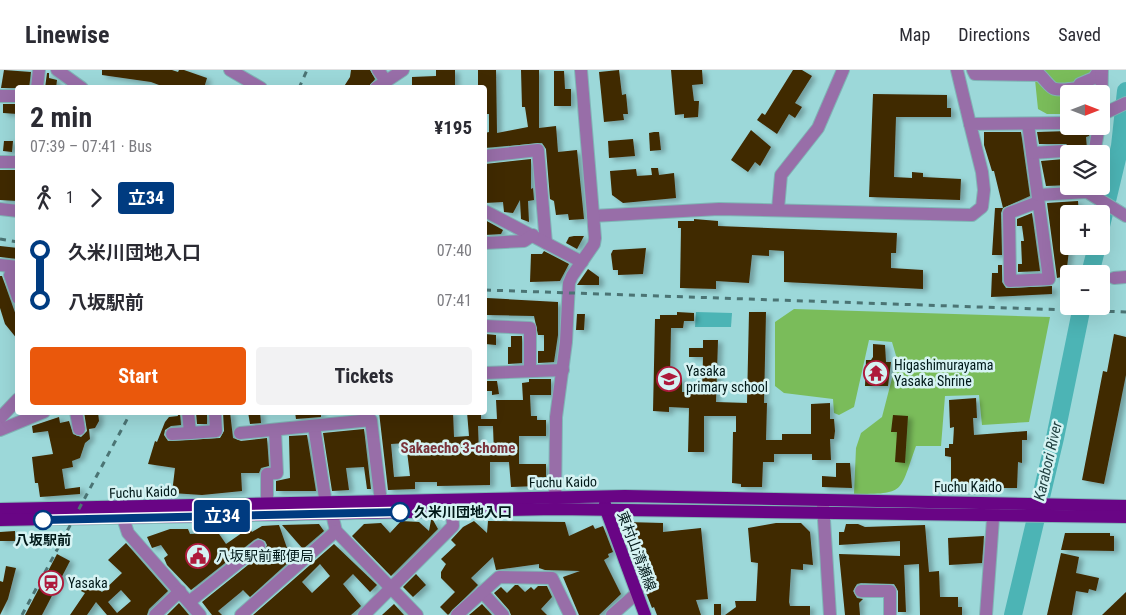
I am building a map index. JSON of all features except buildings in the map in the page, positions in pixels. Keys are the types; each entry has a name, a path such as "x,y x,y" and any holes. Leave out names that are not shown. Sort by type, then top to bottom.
{"main road":[{"name":"Fuchu Kaido","path":"0,520 122,513 267,509 452,511 555,503 605,496 823,507"},
{"name":"東村山清瀬線","path":"605,496 606,510 645,615"},
{"name":"Fuchu Kaido","path":"329,509 381,502 555,503 606,510 823,507 1062,509 1126,506"},
{"name":"Fuchu Kaido","path":"1062,509 1126,517"},
{"name":"Fuchu Kaido","path":"0,510 122,513"}],"street":[{"path":"37,85 39,70"},
{"path":"57,70 78,85"},
{"path":"230,70 256,85"},
{"path":"378,70 381,84 400,72"},
{"path":"555,503 556,417 569,284 594,244 580,70"},
{"path":"778,209 782,175 818,128 843,70"},
{"path":"593,216 691,210 778,209 972,215 978,212 984,198 982,172 957,70"},
{"path":"973,70 975,74 1040,74 1050,88 1060,90"},
{"path":"1080,85 1094,78 1101,70"},
{"path":"1101,70 1101,85"},
{"path":"398,85 400,72"},
{"path":"0,96 15,96"},
{"path":"1110,111 1126,103"},
{"path":"970,124 1060,123"},
{"path":"1028,124 1038,199 1048,279 1010,281 1009,213 1038,199 1060,195"},
{"path":"487,156 538,150 546,243"},
{"path":"1032,153 1060,151"},
{"path":"0,162 15,162"},
{"path":"1094,195 1126,216"},
{"path":"0,209 15,211"},
{"path":"487,212 582,262"},
{"path":"487,243 524,241 533,235"},
{"path":"0,265 14,271"},
{"path":"487,326 530,328 530,370"},
{"path":"487,373 562,370"},
{"path":"0,418 15,402"},
{"path":"0,430 37,415"},
{"path":"76,415 79,430"},
{"path":"188,415 190,432"},
{"path":"172,434 216,431 215,415"},
{"path":"240,433 371,420 381,502"},
{"path":"319,426 329,509 336,531 417,615"},
{"path":"267,509 267,474 277,473 275,430"},
{"path":"823,507 830,615"},
{"path":"986,615 994,508"},
{"path":"364,615 453,526 452,511"},
{"path":"122,513 128,533 200,615"},
{"path":"241,615 336,531"},
{"path":"189,602 260,546"},
{"path":"457,615 499,577 552,578 570,615"},
{"path":"155,615 180,591"},
{"path":"861,591 890,591 890,615"},
{"path":"482,592 503,615"},
{"path":"612,615 637,593"}],"green space":[{"path":"1034,70 1095,70 1096,85 1060,85 1060,114 1047,114 1038,109"},
{"path":"794,309 1050,317 1029,422 982,425 979,395 945,396 941,446 916,446 903,482 898,488 883,493 854,494 856,448 861,433 882,417 897,359 892,342 869,340 854,407 839,415 834,413 833,399 784,393 775,386 775,322"}],"water":[{"path":"696,312 732,313 731,327 695,327"}],"waterway":[{"name":"Karabori River","path":"1106,205 1120,146 1126,91"},
{"name":"Karabori River","path":"1092,265 1095,255"},
{"name":"Karabori River","path":"1013,615 1055,438 1080,315"}],"railway":[{"path":"300,85 307,70"},
{"path":"0,239 15,242"},
{"path":"487,290 1126,312"},
{"path":"22,615 129,415"}],"bus line":[{"name":"立34","path":"43,520 400,512"}],"place":[{"name":"Higashimurayama Yasaka Shrine","path":"876,373"},
{"name":"Yasaka primary school","path":"669,379"},
{"name":"久米川団地入口","path":"400,512"},
{"name":"八坂駅前","path":"43,520"},
{"name":"八坂駅前郵便局","path":"198,556"},
{"name":"Yasaka","path":"51,583"}],"district":[{"name":"Sakaecho 3-chome","path":"458,448"}]}
